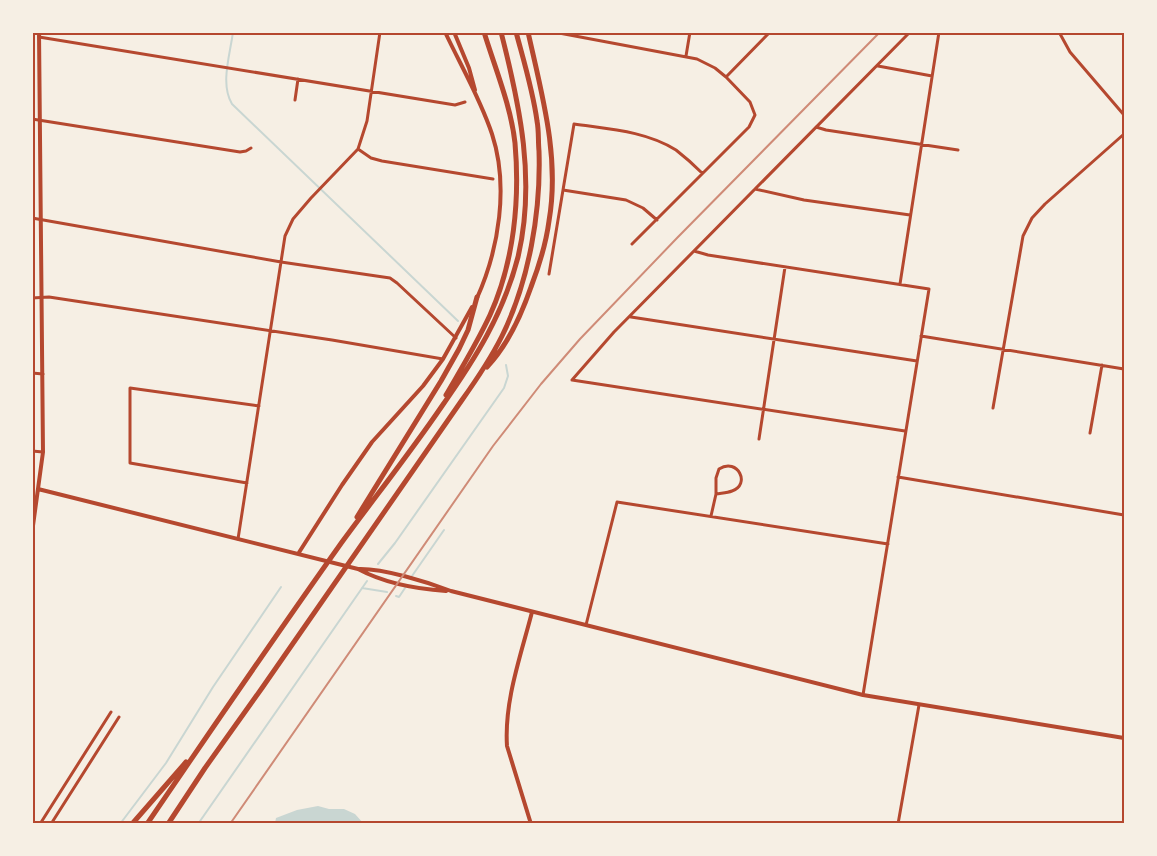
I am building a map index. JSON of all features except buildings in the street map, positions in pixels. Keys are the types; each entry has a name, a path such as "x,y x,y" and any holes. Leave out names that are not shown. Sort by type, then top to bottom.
{"highway":[{"path":"429,425 491,313 508,259 514,226 516,202 515,142 507,106 484,32"},
{"path":"147,824 342,542 429,425 466,371 502,307 521,240 526,200 526,156 521,116 501,32"},
{"path":"168,824 205,768 476,380 503,334 526,266 534,231 539,170 538,122 530,81 516,32"},
{"path":"476,380 493,361 513,330 526,303 540,262 550,221 552,156 547,118 528,32"},
{"path":"342,542 452,361 468,330 477,297"},
{"path":"132,824 202,743"}],"main road":[{"path":"445,32 462,70 477,96"},
{"path":"298,554 372,442 423,386 443,359 477,297 485,276 496,238 500,179 492,134 454,32"},
{"path":"32,533 43,452 39,35"},
{"path":"38,489 358,569 371,569 432,584 451,591 586,626 862,695 1124,738"},
{"path":"531,824 507,746 506,735 508,713 532,612"}],"street":[{"path":"238,539 281,262 288,229 293,219 310,198 358,149 367,121 380,32"},
{"path":"686,56 690,32"},
{"path":"726,77 770,32"},
{"path":"905,431 572,380 614,332 910,32"},
{"path":"900,284 939,32"},
{"path":"1059,32 1070,52 1124,115"},
{"path":"559,34 686,56 706,63 726,77 750,102 755,115 749,127 632,244"},
{"path":"39,35 371,91 455,104 465,102"},
{"path":"32,45 39,46"},
{"path":"877,66 932,76"},
{"path":"295,100 298,79"},
{"path":"32,119 240,152 251,148"},
{"path":"549,274 574,124 654,139 675,150 702,173"},
{"path":"816,127 958,150"},
{"path":"993,408 1022,242 1032,218 1045,204 1124,134"},
{"path":"358,149 372,158 382,161 492,179"},
{"path":"754,189 804,200 910,215"},
{"path":"563,190 626,200 643,208 657,220"},
{"path":"32,218 394,280 456,338"},
{"path":"694,251 708,255 929,289 862,695"},
{"path":"759,439 785,267"},
{"path":"32,298 49,297 443,359"},
{"path":"630,317 917,361"},
{"path":"921,336 1124,369"},
{"path":"1090,432 1102,365"},
{"path":"32,373 43,374"},
{"path":"247,484 130,463 130,388 259,406"},
{"path":"32,450 43,452"},
{"path":"711,516 719,469 725,466 737,469 741,478 741,483 737,488 732,491 716,494"},
{"path":"898,477 1124,514"},
{"path":"586,626 617,502 888,544"},
{"path":"898,824 919,705"},
{"path":"40,824 111,712"},
{"path":"51,824 119,717"}],"shaded area":[{"path":"318,806 329,809 344,809 355,814 363,823 275,823 276,818 297,810"}],"waterway":[{"path":"233,32 226,78 228,96 232,104 458,321"},
{"path":"378,564 395,543 504,388 508,376 506,365"},
{"path":"412,576 444,530"},
{"path":"198,824 367,581"},
{"path":"120,824 166,763 213,687 281,587"},
{"path":"362,588 387,592"},
{"path":"396,596 399,597 405,588"}],"railway":[{"path":"230,824 493,446 541,384 580,339 677,238 880,32"}]}
